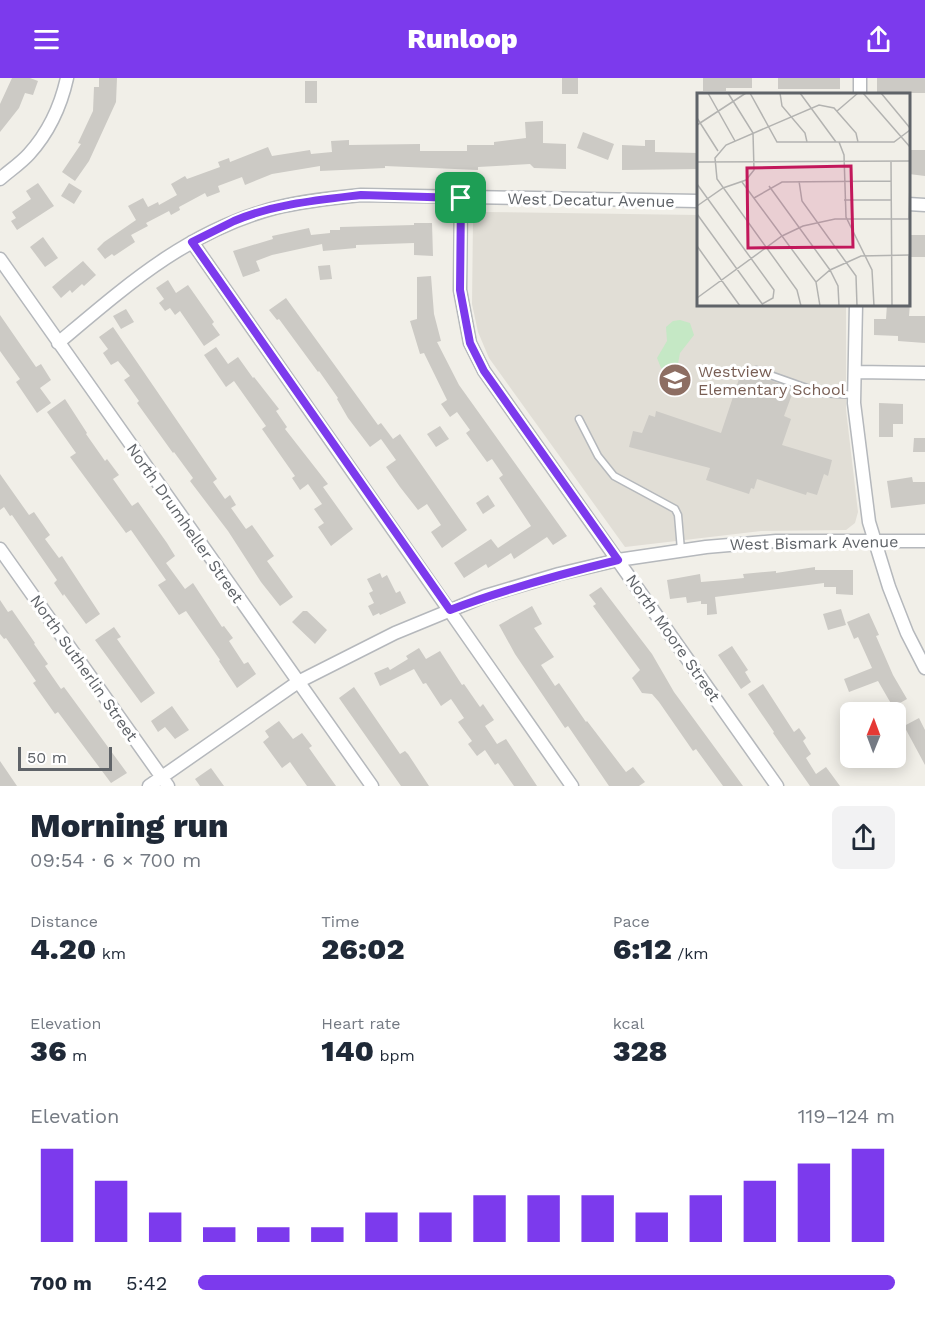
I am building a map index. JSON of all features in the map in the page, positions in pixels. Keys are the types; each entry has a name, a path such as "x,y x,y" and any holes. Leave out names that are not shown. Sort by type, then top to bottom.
{"street":[{"path":"0,179 29,155 51,123 63,95 67,78"},
{"name":"West Decatur Avenue","path":"58,343 149,268 192,242 236,221 275,208 314,200 361,195 697,201"},
{"name":"North Moore Street","path":"461,198 460,290 470,343 484,371 777,786"},
{"path":"910,204 925,205"},
{"path":"192,242 572,786"},
{"name":"North Drumheller Street","path":"0,259 372,786"},
{"path":"856,306 855,395 869,522 889,587 907,633 925,668"},
{"path":"855,372 925,373"},
{"name":"West Bismark Avenue","path":"149,786 165,781 298,682 395,633 496,593 618,560 681,550 776,541 925,541"},
{"name":"North Sutherlin Street","path":"0,549 165,781"}],"lane":[{"path":"756,370 821,393 855,395"},
{"path":"579,419 598,456 614,476 675,509 678,515 681,550"}],"shaded area":[{"name":"Westview Elementary School","path":"484,212 697,215 697,306 846,306 846,410 858,512 855,523 846,530 761,531 625,547 489,358 478,332 472,304 473,220"}],"green space":[{"path":"680,320 690,323 694,335 680,353 677,369 670,371 661,368 657,358 667,341 666,327 673,321"}],"building":[{"path":"12,78 30,78 38,81 33,95 25,93 19,108 0,132 0,104"},
{"path":"99,78 117,78 116,102 89,161 75,181 62,172 81,144 78,143 93,111 94,87 99,87"},
{"path":"562,78 578,78 578,94 562,94"},
{"path":"703,78 752,78 752,88 703,91"},
{"path":"778,78 840,78 840,89 778,89"},
{"path":"877,78 925,78 925,93 877,93"},
{"path":"305,81 317,81 317,103 305,103"},
{"path":"543,121 543,143 566,144 566,169 534,168 530,164 478,167 478,170 385,166 385,168 320,171 320,166 272,174 245,185 242,177 218,186 220,192 207,197 205,193 179,207 180,210 171,215 169,211 146,223 148,226 131,235 135,242 114,256 112,254 105,259 97,249 136,220 128,206 143,198 148,207 158,202 159,205 177,195 171,184 185,176 187,179 220,167 218,162 229,158 230,162 268,147 272,156 310,150 311,154 332,152 331,141 349,140 349,145 420,144 420,151 467,151 467,145 494,145 494,142 526,138 525,122"},
{"path":"583,132 614,144 608,160 577,148"},
{"path":"645,140 655,140 655,152 697,153 697,169 622,170 622,145 645,146"},
{"path":"910,150 925,150 925,176 910,174"},
{"path":"38,183 54,206 17,230 11,221 16,218 12,212 31,199 26,191"},
{"path":"69,183 82,191 74,204 61,196"},
{"path":"414,223 432,223 433,256 414,255 414,243 356,245 356,248 323,251 322,244 272,255 256,261 260,271 243,277 233,251 273,239 272,236 309,228 311,235 330,233 330,230 340,230 340,227 414,225"},
{"path":"910,235 925,235 925,257 910,257"},
{"path":"43,237 58,258 45,267 30,247"},
{"path":"83,261 96,275 84,286 82,284 72,293 70,290 61,298 52,287"},
{"path":"330,265 332,279 320,280 318,266"},
{"path":"431,276 434,314 441,341 437,342 459,385 567,536 553,545 547,537 514,559 511,553 488,568 486,564 464,578 454,563 491,539 498,548 531,526 499,478 503,475 492,459 487,462 466,433 470,430 457,412 450,417 441,404 447,400 424,353 420,354 410,321 417,319 417,277"},
{"path":"168,280 176,293 188,285 214,322 212,324 220,335 204,346 180,311 175,315 170,308 165,311 159,303 164,299 156,288"},
{"path":"286,298 378,425 381,423 393,439 400,434 467,530 442,548 431,532 441,525 427,504 418,510 386,467 396,460 381,439 370,447 348,418 338,398 319,371 279,319 277,320 269,310"},
{"path":"887,306 910,306 909,316 925,316 925,343 898,341 898,336 874,335 874,319 886,319"},
{"path":"126,309 134,322 121,329 113,316"},
{"path":"0,315 36,367 41,364 51,380 40,388 51,403 37,413 16,382 20,379 0,351"},
{"path":"113,327 217,479 213,482 225,499 230,495 236,505 231,508 246,529 252,525 274,556 267,561 293,597 280,606 190,481 193,478 137,403 139,401 124,380 130,376 118,361 111,365 103,353 108,349 99,337"},
{"path":"216,347 228,364 238,357 279,409 276,411 287,427 285,429 328,484 323,487 353,529 331,546 318,527 324,523 314,509 322,504 308,484 300,490 292,478 295,476 262,429 266,426 234,381 226,387 204,355"},
{"path":"742,370 794,389 784,416 791,419 782,445 832,460 828,476 824,474 817,495 807,492 806,495 757,479 754,489 751,488 749,494 706,480 710,468 629,447 633,431 642,433 649,415 655,417 656,411 721,433"},
{"path":"65,399 105,461 107,459 119,475 113,479 132,506 138,502 167,543 175,556 166,563 185,589 193,583 222,627 224,626 233,638 229,641 244,664 248,662 256,674 237,688 186,611 179,615 158,585 166,580 131,530 126,533 70,457 76,453 47,412"},
{"path":"879,403 903,404 903,424 893,424 893,437 879,437"},
{"path":"440,426 449,439 436,447 427,434"},
{"path":"914,438 925,438 925,452 913,452"},
{"path":"0,474 29,515 34,512 50,535 45,539 59,558 62,556 100,614 86,624 54,583 57,580 12,515 10,516 4,507 0,510"},
{"path":"912,477 913,482 925,482 925,504 891,508 887,481"},
{"path":"488,495 495,506 483,514 476,503"},
{"path":"815,567 815,570 853,570 853,595 836,594 836,587 824,587 824,583 715,597 717,614 707,615 707,604 701,604 701,601 687,603 686,597 670,599 667,580 700,574 701,582 725,580 744,578 743,574 776,571 776,573"},
{"path":"380,573 382,578 387,575 396,593 400,591 406,603 373,616 368,606 374,603 369,593 373,591 367,579"},
{"path":"601,587 652,654 674,692 743,786 723,786 696,749 693,751 659,702 652,694 642,693 632,678 640,670 593,606 596,604 589,595"},
{"path":"0,600 8,612 12,610 35,643 48,664 45,666 61,689 64,687 127,773 111,783 58,712 55,714 33,683 36,681 6,638 4,639 0,634"},
{"path":"532,606 542,624 534,628 554,657 541,665 555,686 559,683 586,722 626,772 633,767 645,782 639,786 609,786 568,726 565,728 515,654 499,625"},
{"path":"841,609 846,625 828,630 823,614"},
{"path":"303,611 307,611 327,630 315,644 292,622"},
{"path":"869,613 893,675 907,699 902,702 890,702 878,681 849,692 844,679 872,668 858,637 854,639 847,622"},
{"path":"114,627 121,637 117,639 155,693 141,703 95,640"},
{"path":"732,646 748,670 745,672 751,682 741,689 718,655"},
{"path":"419,648 426,659 440,651 462,685 464,684 480,707 483,704 494,720 485,726 497,744 506,739 537,786 514,786 498,763 495,765 485,750 477,756 468,744 472,741 458,722 464,718 451,699 441,706 414,669 380,686 374,673 388,667 390,670 408,659 406,656"},
{"path":"763,684 794,732 799,728 806,738 803,741 811,754 806,758 816,774 826,767 840,786 810,786 748,694"},
{"path":"354,687 400,754 405,751 408,754 429,786 401,786 339,698"},
{"path":"172,706 189,730 175,739 165,727 158,732 151,721"},
{"path":"919,718 925,730 925,765 906,730 906,725"},
{"path":"279,721 293,739 302,733 312,746 309,748 336,786 307,786 290,762 282,768 263,742 269,737 265,731"},
{"path":"0,761 17,786 0,786"},
{"path":"211,768 224,786 200,786 195,779"}],"place":[{"name":"Westview Elementary School","path":"675,380"}],"route":[{"path":"361,195 461,198 460,290 470,343 484,371 618,560 558,574 485,596 450,610 192,242 236,221 275,208 314,200 361,195"}]}
